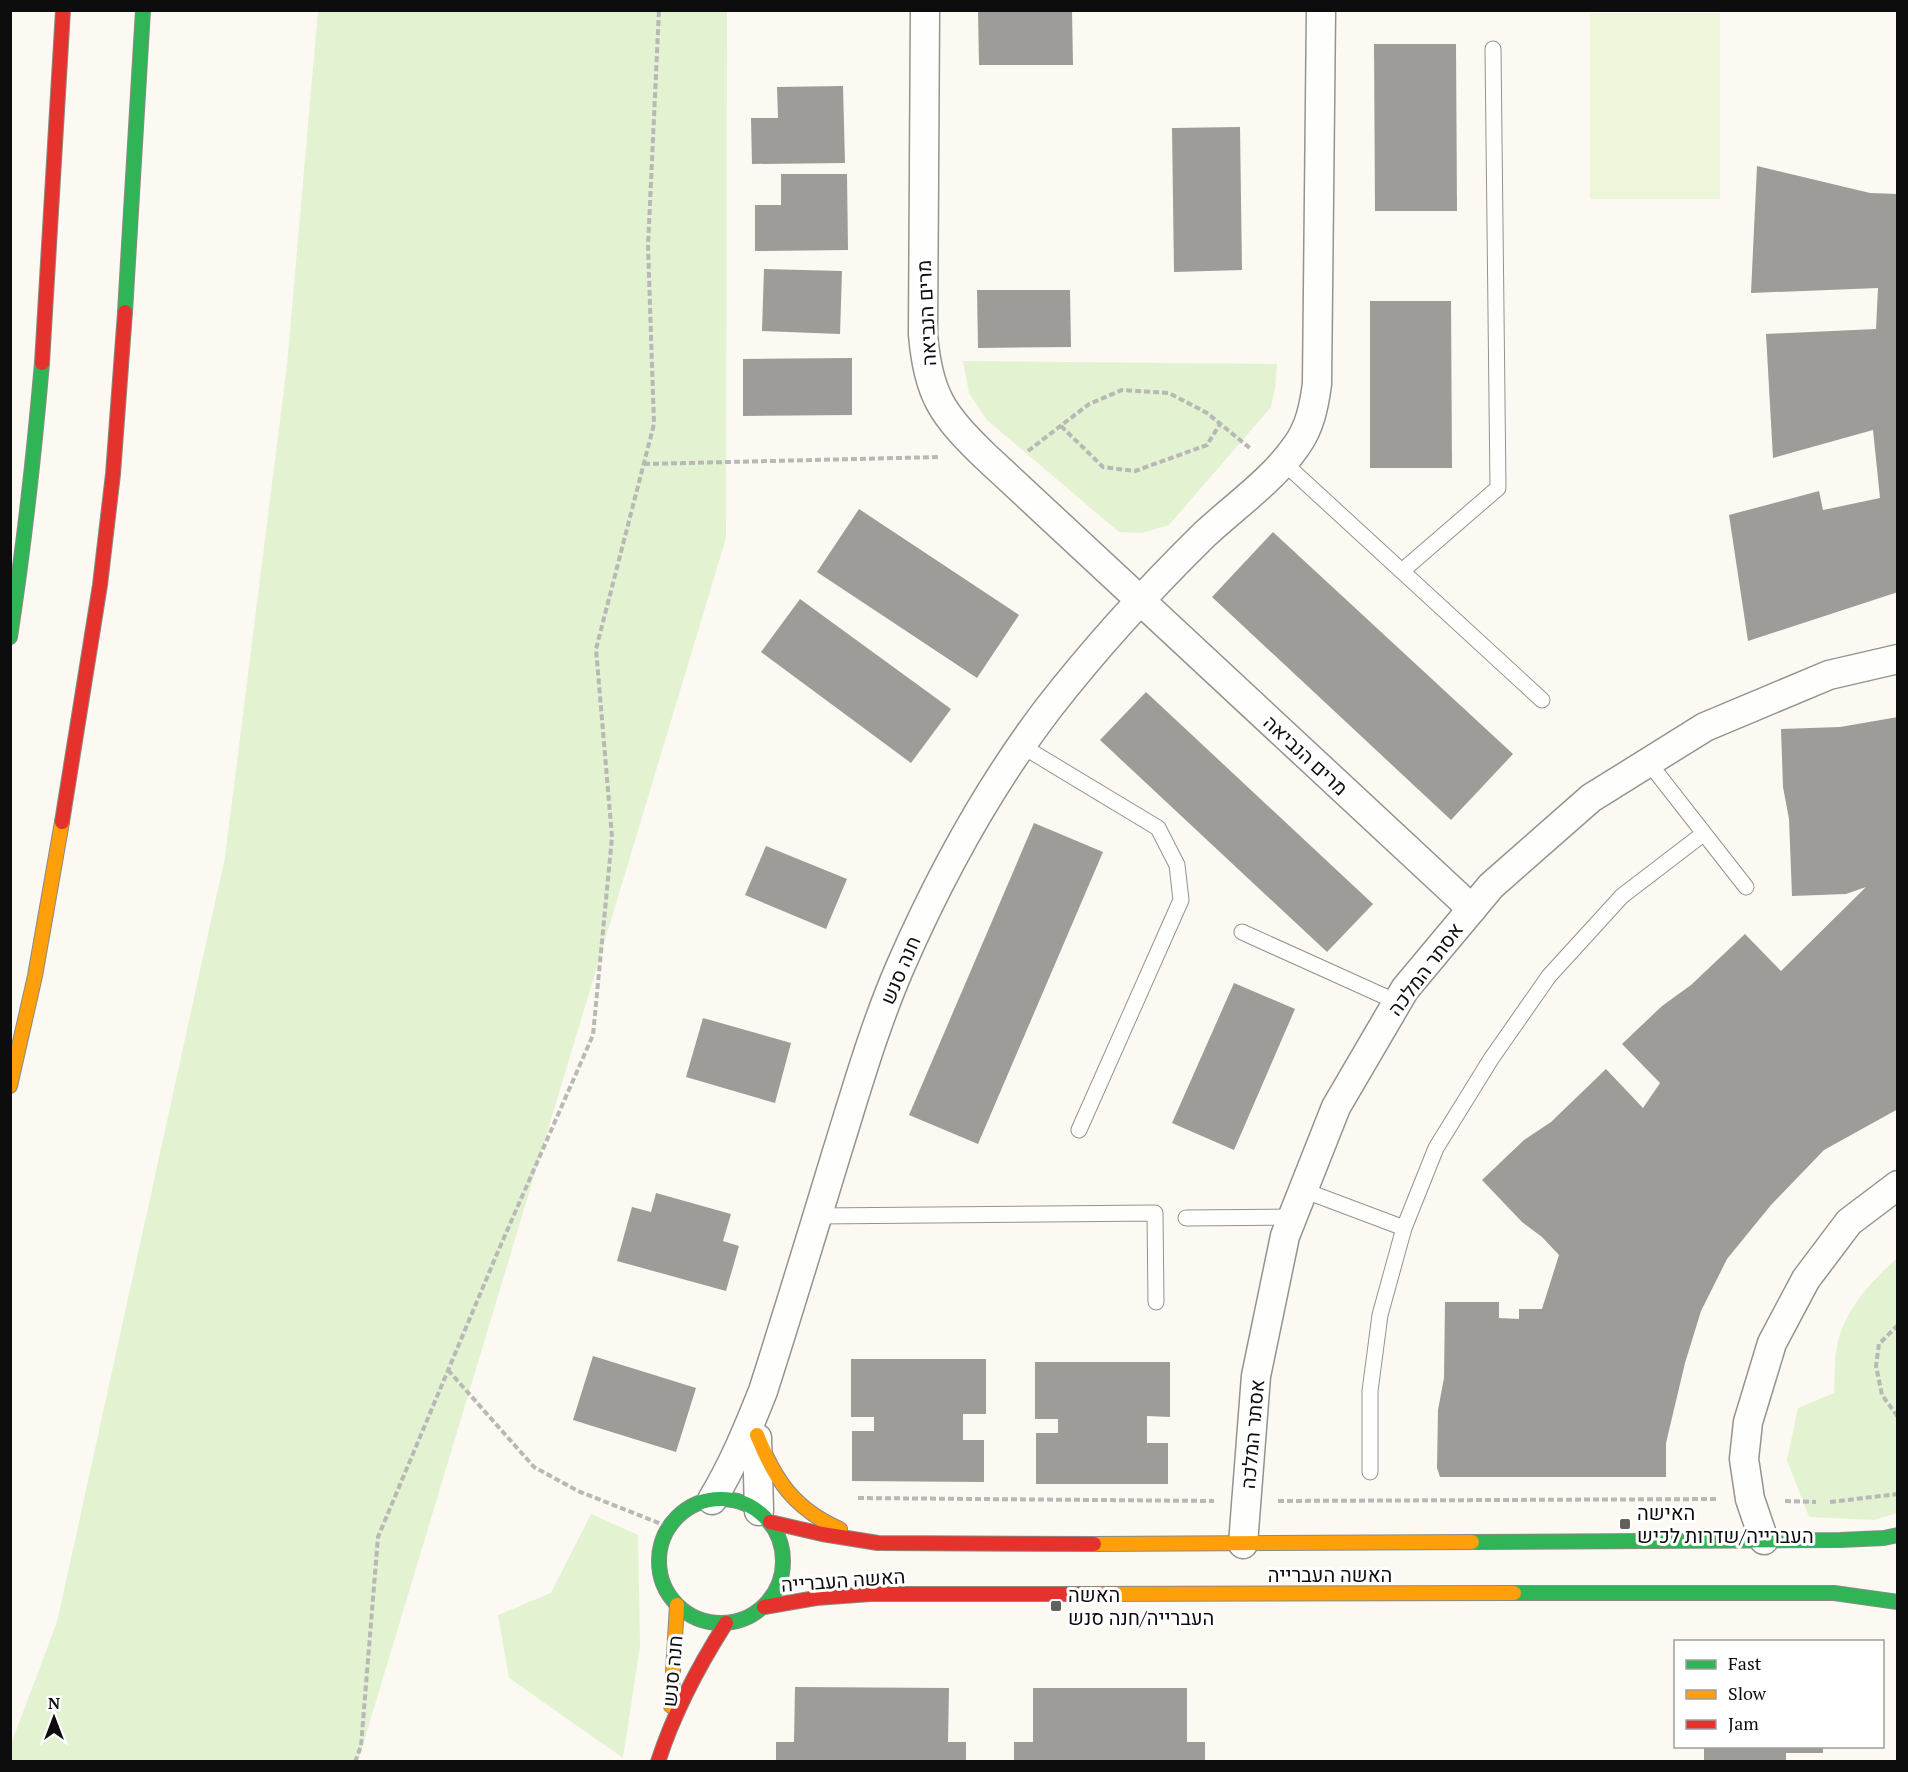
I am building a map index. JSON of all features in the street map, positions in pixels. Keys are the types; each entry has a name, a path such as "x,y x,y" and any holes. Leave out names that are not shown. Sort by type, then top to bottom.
{"main road":[{"path":"10,637 34,454 45,323 63,10"},
{"path":"10,1086 35,976 100,585 113,474 124,328 143,10"},
{"path":"757,1435 772,1470 786,1490 806,1509 835,1527 879,1543"},
{"path":"712,1500 744,1503 764,1516 778,1535 780,1543 783,1566 774,1595 764,1607 740,1621 726,1623 699,1619 677,1605 666,1591 660,1575 660,1550 669,1527 695,1504 712,1500"},
{"name":"האשה העברייה","path":"764,1516 822,1534 879,1543 1243,1544 1840,1540 1898,1535"},
{"name":"האשה העברייה","path":"764,1607 816,1598 883,1594 1834,1593 1898,1602"},
{"name":"חנה סנש","path":"658,1761 672,1696 677,1605"},
{"name":"חנה סנש","path":"665,1737 700,1664 726,1623"}],"street":[{"name":"מרים הנביאה","path":"925,10 923,334 925,356 933,388 941,406 953,424 993,464 1472,909"},
{"path":"1140,601 1205,535 1280,466 1297,446 1308,426 1317,384 1321,10"},
{"name":"חנה סנש","path":"712,1500 746,1435 763,1391 874,1035 900,967 930,901 964,837 1003,773 1046,712 1094,652 1140,601"},
{"name":"אסתר המלכה","path":"1243,1544 1256,1376 1285,1236 1336,1107 1405,989 1491,886 1592,798 1705,727 1829,675 1898,659"},
{"path":"1764,1540 1749,1499 1744,1459 1748,1422 1772,1343 1806,1280 1849,1222 1898,1185"},
{"name":"חנה סנש","path":"763,1391 757,1435 756,1473 764,1516"}],"lane":[{"path":"1402,571 1498,488 1493,49"},
{"path":"1280,466 1402,571 1542,700"},
{"path":"1022,746 1158,828 1177,866 1181,900 1079,1130"},
{"path":"1649,763 1746,887"},
{"path":"1370,1472 1370,1391 1380,1315 1404,1228 1436,1148 1491,1059 1549,976 1622,896 1703,834"},
{"path":"1242,932 1397,1002"},
{"path":"1303,1190 1404,1228"},
{"path":"817,1216 1155,1213 1156,1302"},
{"path":"1186,1218 1293,1217"}],"path":[{"path":"355,1761 361,1746 378,1537 593,1035 612,837 596,650 654,424 648,246 659,10"},
{"path":"644,464 993,464 1061,426 1089,404 1122,390 1169,393 1207,413 1280,466"},
{"path":"1061,426 1103,466 1135,471 1207,445 1220,424"},
{"path":"1898,1325 1879,1344 1876,1366 1882,1395 1898,1417"},
{"path":"448,1370 534,1467 578,1491 669,1527"},
{"path":"1828,1503 1898,1494"},
{"path":"854,1498 1246,1502 1749,1499 1816,1502"}],"green space":[{"path":"318,11 727,11 726,538 358,1761 11,1761 11,1744 57,1622 225,857 287,365"},
{"path":"1590,13 1720,13 1720,199 1590,199"},
{"path":"963,361 1277,364 1271,407 1169,525 1142,533 1119,532 987,420 969,393"},
{"path":"1897,1258 1897,1513 1874,1520 1809,1517 1787,1460 1798,1408 1834,1393 1835,1360 1842,1329 1861,1295"},
{"path":"591,1514 638,1535 640,1646 623,1758 509,1678 498,1615 551,1593"}],"building":[{"path":"978,10 1072,10 1073,65 979,65"},
{"path":"1374,44 1456,44 1457,211 1375,211"},
{"path":"843,86 845,163 752,164 751,118 778,118 777,87"},
{"path":"1240,127 1242,270 1174,272 1172,128"},
{"path":"1757,166 1870,193 1898,194 1898,592 1748,641 1729,515 1819,491 1823,510 1880,498 1873,430 1773,458 1766,334 1876,329 1878,288 1751,293"},
{"path":"781,174 847,174 848,250 755,251 755,205 781,205"},
{"path":"764,269 842,271 840,334 762,331"},
{"path":"977,290 1070,290 1071,347 978,348"},
{"path":"1370,301 1451,301 1452,468 1370,468"},
{"path":"852,358 852,415 743,416 743,359"},
{"path":"859,509 1019,615 977,678 817,572"},
{"path":"1273,532 1513,754 1451,820 1212,597"},
{"path":"800,599 951,709 911,763 761,652"},
{"path":"1146,692 1373,904 1327,952 1100,740"},
{"path":"1898,717 1898,1109 1824,1150 1771,1205 1727,1259 1701,1311 1685,1363 1666,1443 1666,1477 1440,1477 1437,1468 1438,1410 1444,1378 1445,1302 1499,1302 1499,1318 1519,1319 1519,1309 1542,1309 1559,1255 1542,1237 1522,1222 1482,1180 1524,1140 1551,1122 1606,1069 1643,1108 1660,1083 1622,1044 1662,1006 1691,985 1745,934 1781,971 1866,887 1846,894 1792,896 1789,819 1783,787 1781,729 1840,727"},
{"path":"1034,823 1103,852 978,1144 909,1115"},
{"path":"766,846 847,879 826,929 745,895"},
{"path":"1234,983 1295,1009 1234,1150 1172,1123"},
{"path":"703,1018 791,1043 775,1103 686,1077"},
{"path":"656,1193 731,1214 723,1241 739,1246 726,1291 617,1261 632,1207 651,1212"},
{"path":"593,1356 696,1388 676,1452 573,1420"},
{"path":"851,1359 986,1359 986,1414 963,1414 963,1440 984,1440 984,1482 852,1481 852,1431 874,1431 874,1417 851,1417"},
{"path":"1035,1362 1170,1362 1170,1417 1147,1416 1147,1443 1168,1443 1168,1484 1036,1484 1036,1433 1058,1433 1058,1419 1035,1419"},
{"path":"795,1687 949,1688 948,1742 966,1742 966,1762 776,1762 776,1742 794,1742"},
{"path":"1033,1688 1187,1688 1187,1742 1205,1742 1205,1762 1014,1762 1014,1742 1033,1742"},
{"path":"1704,1748 1823,1748 1823,1753 1786,1753 1786,1762 1704,1762"}],"traffic: fast":[{"path":"125,312 143,10"},
{"path":"10,637 20,569 42,363"},
{"path":"721,1499 745,1504 765,1517 778,1537 783,1561 778,1585 765,1605 745,1618 721,1623 697,1618 677,1605 664,1585 659,1561 664,1537 677,1517 697,1504 721,1499"},
{"path":"1472,1542 1840,1540 1898,1535"},
{"path":"1514,1593 1834,1593 1898,1602"}],"traffic: slow":[{"path":"10,1086 35,976 62,822"},
{"path":"757,1435 771,1466 788,1491 810,1512 840,1529"},
{"path":"1094,1544 1472,1542"},
{"path":"1084,1594 1514,1593"},
{"path":"671,1706 677,1605"}],"traffic: jam":[{"path":"42,363 63,10"},
{"path":"62,822 100,585 113,474 125,312"},
{"path":"770,1522 822,1534 878,1543 1094,1544"},
{"path":"764,1607 816,1598 871,1594 1084,1594"},
{"path":"658,1762 671,1725 688,1690 726,1623"}],"place":[{"name":"האישה העברייה/שדרות לכיש","path":"1625,1524"},
{"name":"האשה העברייה/חנה סנש","path":"1056,1606"}]}
